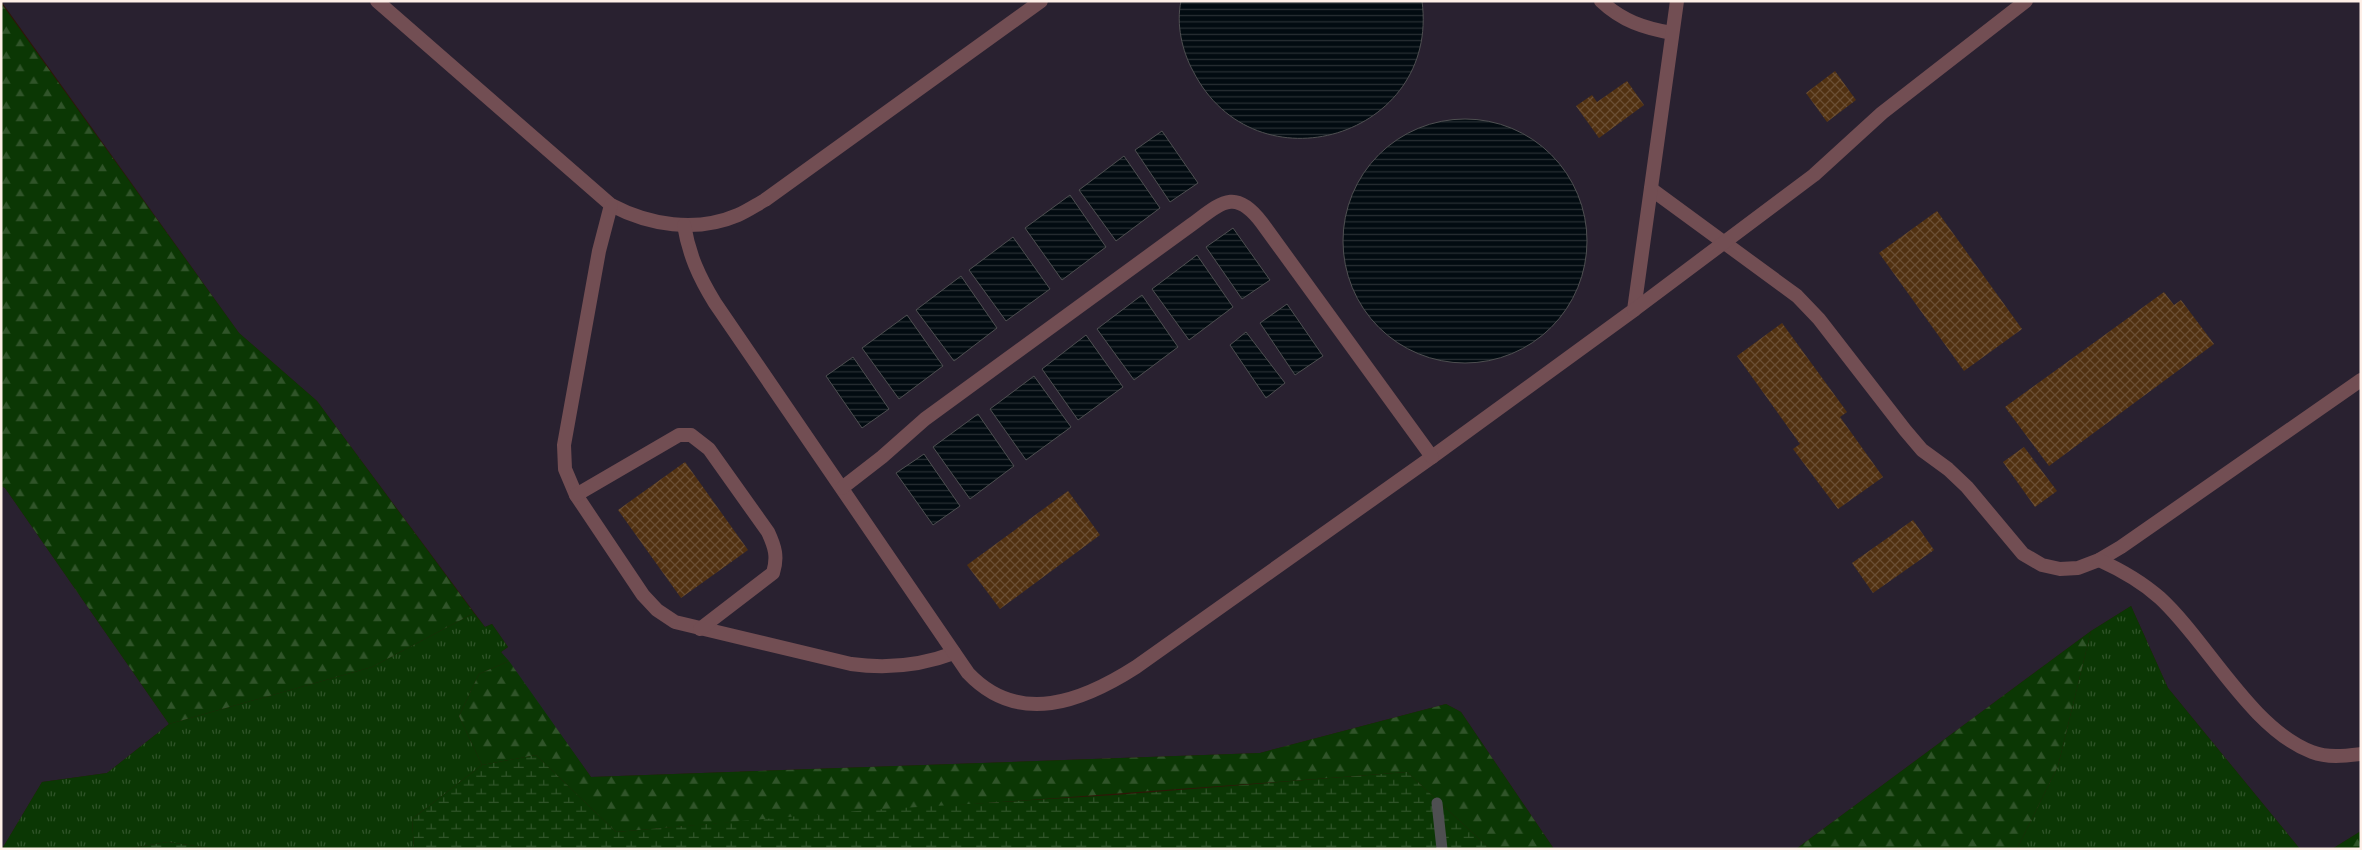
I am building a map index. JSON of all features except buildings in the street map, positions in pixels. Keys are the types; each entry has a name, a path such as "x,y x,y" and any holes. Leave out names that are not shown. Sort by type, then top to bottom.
{"lane":[{"path":"377,1 612,205 632,216 659,223 684,225 711,223 737,215 764,200 1041,1"},
{"path":"1600,1 1613,13 1630,23 1672,33"},
{"path":"1634,310 1677,1"},
{"path":"684,225 688,249 698,277 954,653 982,687 1003,699 1029,703 1055,703 1075,699 1095,691 1136,667 1432,457 1634,310 1814,175 1882,113 2026,1"},
{"path":"1651,188 1797,296 1813,313 1922,450 1948,469 1967,487 2023,554 2042,565 2060,569 2078,568 2099,560 2121,547 2361,380"},
{"path":"842,488 882,457 925,418 1167,242 1216,207 1227,202 1237,201 1247,205 1262,223 1432,457"},
{"path":"612,205 599,251 564,445 565,469 576,494 648,600 657,610 676,622 824,658 871,666 918,664 954,653"},
{"path":"576,494 679,436 691,435 709,449 768,532 775,547 777,562 773,573 700,629"},
{"path":"2099,560 2139,582 2161,599 2248,702 2291,741 2312,752 2336,757 2361,754"}],"shaded area":[{"path":"1,1 2361,1 2361,831 2332,849 2300,849 2168,688 2131,606 2091,631 1796,849 1554,849 1461,712 1446,704 1260,753 591,777 501,652 508,647 492,624 485,627 317,401 239,333"},
{"path":"1181,1 1422,1 1420,48 1403,86 1374,115 1338,133 1297,138 1257,131 1221,109 1193,71 1181,37 1179,19"},
{"path":"1465,119 1489,122 1512,129 1533,140 1551,155 1566,173 1577,194 1584,217 1587,241 1584,265 1577,288 1566,309 1551,327 1533,342 1512,353 1489,360 1465,363 1441,360 1418,353 1397,342 1379,327 1364,309 1353,288 1346,265 1343,241 1346,217 1353,194 1364,173 1379,155 1397,140 1418,129 1441,122"},
{"path":"1162,131 1198,183 1170,202 1135,150"},
{"path":"1124,156 1160,208 1116,241 1079,190"},
{"path":"1070,195 1106,247 1062,280 1025,228"},
{"path":"1233,228 1270,280 1242,299 1206,247"},
{"path":"1013,237 1050,289 1006,321 969,270"},
{"path":"1197,255 1233,307 1189,340 1152,289"},
{"path":"961,276 997,328 954,361 916,310"},
{"path":"1142,295 1178,347 1134,380 1097,329"},
{"path":"1287,304 1323,356 1295,375 1260,323"},
{"path":"907,315 943,366 899,399 862,348"},
{"path":"1246,332 1285,383 1266,398 1230,345"},
{"path":"1086,335 1123,387 1078,420 1042,369"},
{"path":"853,357 889,409 862,428 826,376"},
{"path":"1034,376 1071,427 1026,460 990,409"},
{"path":"978,414 1014,466 970,499 933,447"},
{"path":"924,454 960,506 933,525 896,473"},
{"path":"1,486 5,488 169,724 107,773 42,782 2,849"}],"green space":[{"path":"1,3 239,333 317,401 474,613 372,667 169,724 5,488 1,486"},
{"path":"2131,606 2168,688 2300,849 2017,849 2058,766 2091,631"},
{"path":"474,613 485,627 492,624 508,647 501,652 509,661 479,674 459,716 482,765 412,819 414,849 216,849 168,842 124,849 2,849 42,782 107,773 169,724 372,667"},
{"path":"2091,631 2058,766 2017,849 1796,849"},
{"path":"509,661 591,777 1260,753 1446,704 1461,712 1554,849 1490,849 1407,772 616,832 536,755 482,765 459,716 479,674"},
{"path":"536,755 616,832 868,810 1115,795 1407,772 1490,849 414,849 412,819 482,765"},
{"path":"2361,831 2361,849 2332,849"},
{"path":"168,842 216,849 124,849"}],"waterway":[{"path":"1437,803 1442,849"}]}
